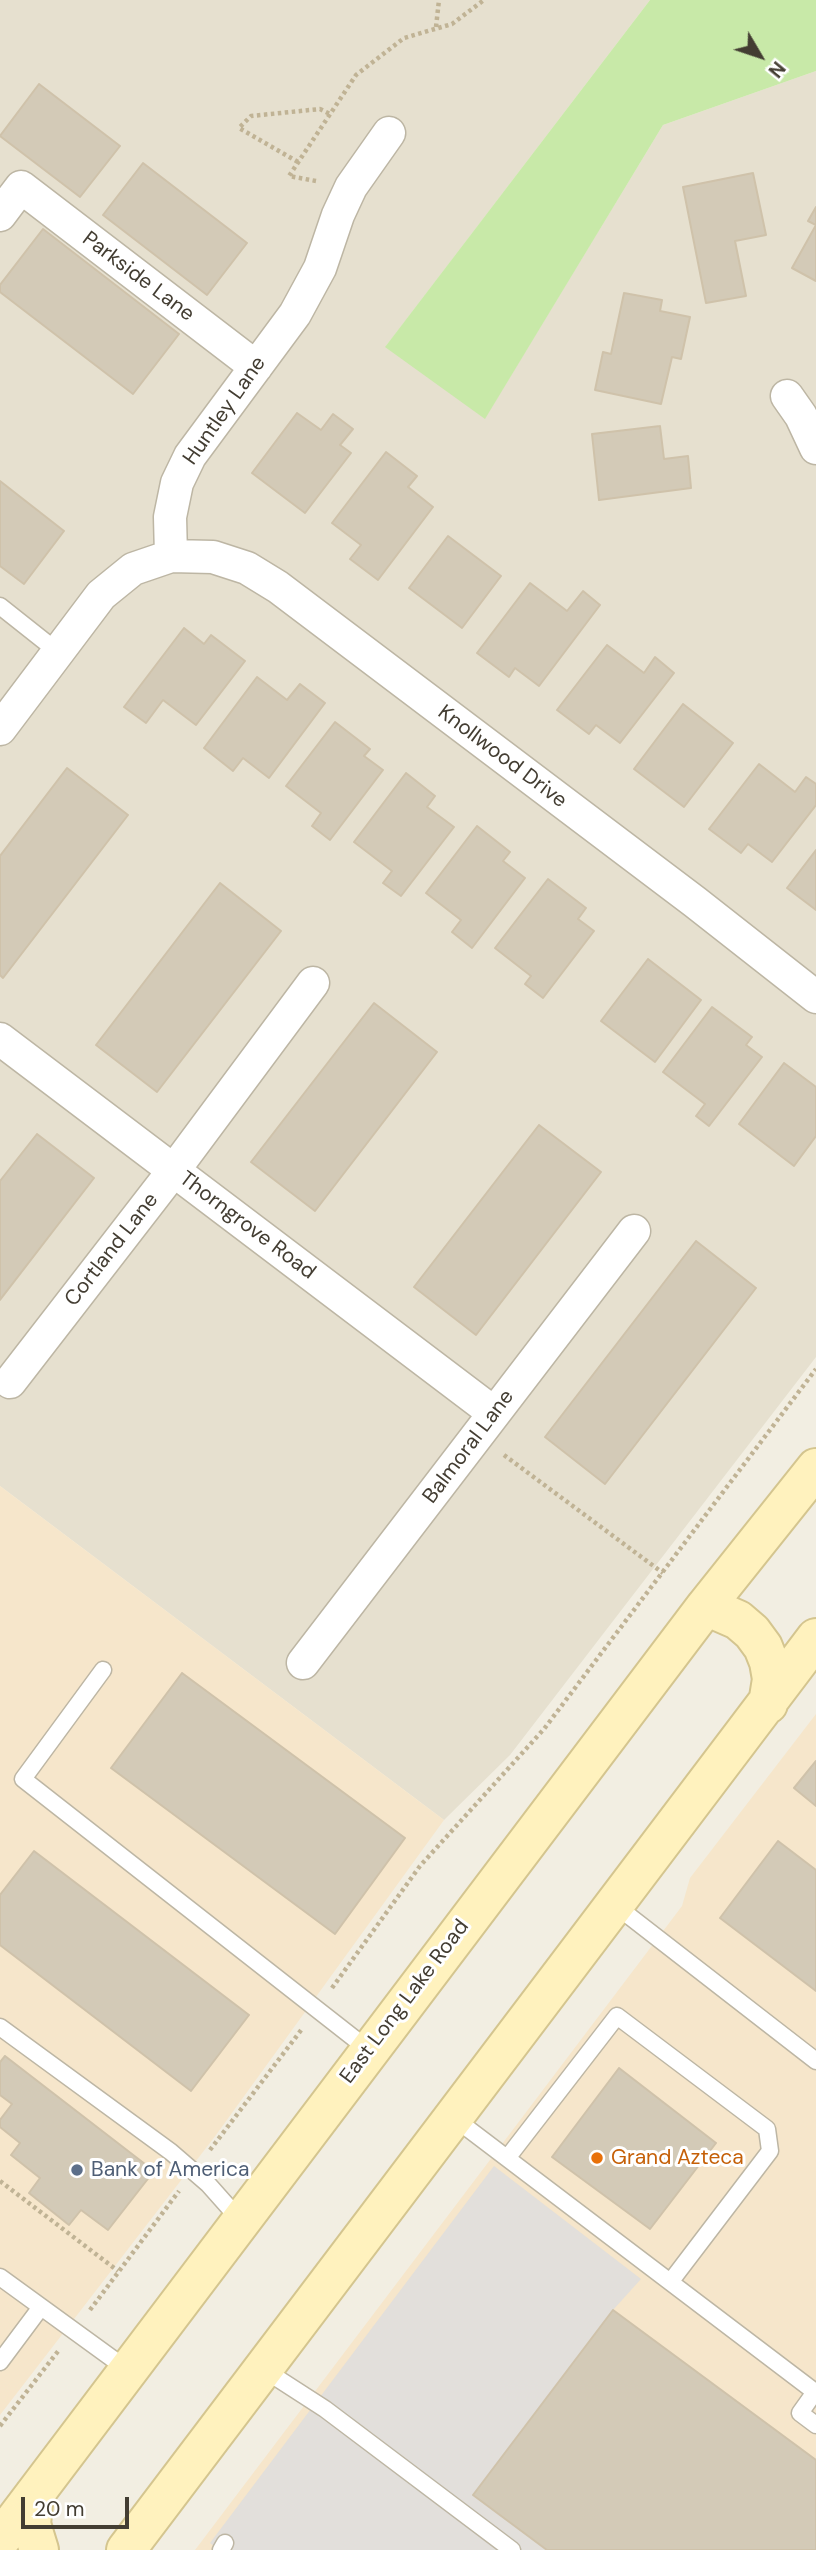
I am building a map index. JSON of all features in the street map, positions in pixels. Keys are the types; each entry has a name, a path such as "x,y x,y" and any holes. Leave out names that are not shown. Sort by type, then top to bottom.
{"main road":[{"name":"East Long Lake Road","path":"0,2540 706,1606 816,1468"},
{"path":"706,1606 737,1620 752,1632 763,1647 772,1679 768,1704"},
{"path":"126,2550 816,1638"},
{"path":"34,2495 31,2524 39,2550"}],"street":[{"name":"Huntley Lane","path":"171,556 170,517 177,483 190,456 295,314 320,268 338,215 351,187 389,133"},
{"name":"Parkside Lane","path":"0,215 21,187 256,367"},
{"path":"787,396 801,416 816,448"},
{"path":"0,729 101,595 133,569 171,556"},
{"name":"Knollwood Drive","path":"171,556 213,557 247,568 278,587 695,902 816,997"},
{"name":"Cortland Lane","path":"10,1382 174,1170 313,983"},
{"name":"Thorngrove Road","path":"0,1039 174,1170 486,1424"},
{"name":"Balmoral Lane","path":"303,1663 634,1231"}],"lane":[{"path":"0,606 58,652"},
{"path":"103,1670 23,1779 369,2050"},
{"path":"615,1905 816,2061"},
{"path":"508,2157 617,2016 767,2129 770,2151 671,2281"},
{"path":"0,2027 186,2165 208,2184 240,2220"},
{"path":"454,2118 815,2392 800,2413 816,2425"},
{"path":"0,2277 128,2370"},
{"path":"0,2362 41,2307"},
{"path":"263,2369 325,2409 512,2550"}],"path":[{"path":"436,27 439,0"},
{"path":"351,187 289,176 356,75 404,38 452,24 484,0"},
{"path":"298,162 239,128 251,116 320,109 330,114"},
{"path":"205,2156 317,2009 420,1866 544,1729 816,1369"},
{"path":"486,1424 663,1573"},
{"path":"0,2181 118,2271"},
{"path":"92,2307 186,2181"},
{"path":"0,2426 59,2351"}],"shaded area":[{"path":"0,0 650,0 386,346 485,418 663,125 816,71 816,1357 510,1755 444,1820 0,1486"},
{"path":"0,1486 444,1820 216,2135 0,2415"},
{"path":"816,1714 816,2550 195,2550 682,1906 690,1878"},
{"path":"494,2166 641,2279 613,2310 473,2495 547,2550 219,2550 210,2543"}],"green space":[{"path":"650,0 816,0 816,71 663,125 485,419 385,347"}],"building":[{"path":"39,84 120,146 80,197 0,136"},
{"path":"143,163 247,243 207,295 103,215"},
{"path":"753,173 766,235 735,241 746,296 706,303 683,187"},
{"path":"816,207 816,225 808,221"},
{"path":"816,225 816,281 792,268"},
{"path":"43,229 179,334 133,394 0,292 0,285"},
{"path":"624,293 662,300 660,311 690,317 681,359 672,357 661,404 595,390 603,352 611,354"},
{"path":"297,413 321,430 333,414 353,429 340,445 351,453 305,513 252,473"},
{"path":"660,426 664,459 688,456 691,488 599,500 592,434"},
{"path":"386,452 417,476 408,487 433,507 378,580 350,559 361,545 332,523"},
{"path":"0,481 64,531 24,584 0,566"},
{"path":"448,536 501,576 462,628 409,588"},
{"path":"530,583 567,611 583,591 600,605 539,686 515,668 509,677 477,653"},
{"path":"184,628 204,644 211,635 245,661 196,725 163,700 146,723 124,707"},
{"path":"607,645 644,673 655,657 674,673 620,743 596,725 589,734 557,710"},
{"path":"257,677 287,700 300,684 325,703 269,778 243,758 233,771 204,748"},
{"path":"683,704 733,743 684,807 634,769"},
{"path":"335,722 370,749 364,756 383,770 330,840 312,826 321,813 286,786"},
{"path":"759,764 795,792 806,777 816,784 816,805 772,862 748,844 741,853 709,829"},
{"path":"67,768 128,815 3,978 0,975 0,856"},
{"path":"406,773 435,796 427,807 454,827 401,896 383,883 392,871 354,842"},
{"path":"477,826 510,852 503,861 525,878 472,948 452,932 461,920 426,893"},
{"path":"816,850 816,910 787,888"},
{"path":"548,879 586,908 578,919 594,931 543,998 525,984 531,976 495,948"},
{"path":"220,883 281,931 157,1092 96,1045"},
{"path":"648,959 701,1000 655,1062 601,1021"},
{"path":"374,1003 437,1052 315,1211 251,1162"},
{"path":"712,1007 752,1037 746,1045 762,1057 709,1126 696,1116 705,1104 663,1072"},
{"path":"784,1063 816,1087 816,1136 794,1166 739,1124"},
{"path":"539,1125 601,1172 476,1335 414,1287"},
{"path":"37,1134 94,1178 0,1300 0,1181"},
{"path":"696,1241 756,1288 605,1484 545,1437"},
{"path":"182,1673 405,1838 335,1934 111,1768"},
{"path":"816,1761 816,1806 794,1788"},
{"path":"778,1841 816,1870 816,1991 720,1918"},
{"path":"34,1851 249,2015 191,2091 0,1945 0,1895"},
{"path":"5,2056 154,2171 108,2230 81,2210 69,2225 29,2193 40,2178 11,2155 20,2143 0,2127 0,2120 12,2104 0,2095 0,2062"},
{"path":"619,2068 716,2143 650,2229 552,2157"},
{"path":"613,2310 816,2460 816,2550 547,2550 473,2495"}],"place":[{"name":"Grand Azteca","path":"597,2158"},
{"name":"Bank of America","path":"77,2170"}]}
